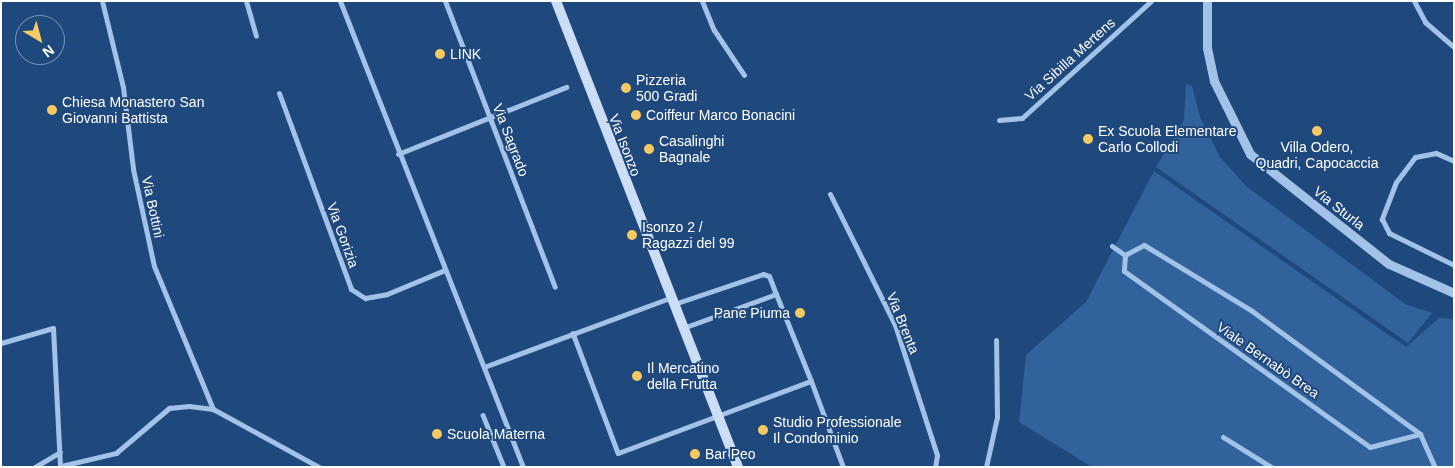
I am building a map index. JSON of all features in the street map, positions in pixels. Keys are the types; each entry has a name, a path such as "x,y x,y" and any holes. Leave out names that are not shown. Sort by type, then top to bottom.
{"main road":[{"name":"Via Isonzo","path":"556,1 671,302 738,467"}],"street":[{"name":"Via Bottini","path":"102,1 123,87 133,170 154,266 213,409"},
{"path":"246,1 256,36"},
{"path":"340,1 398,154 523,467"},
{"name":"Via Sagrado","path":"445,1 555,287"},
{"path":"702,1 714,30 744,75"},
{"name":"Via Sturla","path":"1207,1 1207,48 1214,81 1250,154 1389,264 1454,292"},
{"path":"1414,1 1424,22 1454,47"},
{"name":"Via Sibilla Mertens","path":"999,120 1022,118 1150,2"},
{"path":"398,154 566,87"},
{"name":"Via Gorizia","path":"280,94 351,289 366,298 387,294 444,270"},
{"path":"1454,161 1436,153 1415,157 1396,182 1382,219 1389,233 1454,265"},
{"name":"Via Brenta","path":"830,194 895,325 937,455 935,467"},
{"name":"Viale Bernabò Brea","path":"1420,434 1370,447 1124,271 1125,255 1144,245 1252,311 1420,434 1435,467"},
{"path":"1112,246 1125,255"},
{"path":"484,367 573,333 763,274 769,276 843,467"},
{"path":"682,328 776,294"},
{"path":"1,343 53,328 60,466 116,453 169,408 213,409 319,467"},
{"path":"573,333 618,453 811,381"},
{"path":"986,467 997,417 996,340"},
{"path":"483,415 504,467"},
{"path":"1223,437 1272,467"},
{"path":"35,467 60,452"}],"shaded area":[{"path":"1186,84 1192,86 1200,117 1220,157 1246,186 1405,304 1432,313 1408,343 1156,167 1184,120"},
{"path":"1154,171 1406,347 1439,318 1454,319 1454,467 1092,467 1019,422 1026,355 1086,302"}],"place":[{"name":"LINK","path":"440,54"},
{"name":"Pizzeria 500 Gradi","path":"626,88"},
{"name":"Chiesa Monastero San Giovanni Battista","path":"52,110"},
{"name":"Coiffeur Marco Bonacini","path":"636,115"},
{"name":"Villa Odero, Quadri, Capocaccia","path":"1317,131"},
{"name":"Ex Scuola Elementare Carlo Collodi","path":"1088,139"},
{"name":"Casalinghi Bagnale","path":"649,149"},
{"name":"Isonzo 2 / Ragazzi del 99","path":"632,235"},
{"name":"Pane Piuma","path":"800,313"},
{"name":"Il Mercatino della Frutta","path":"637,376"},
{"name":"Studio Professionale Il Condominio","path":"763,430"},
{"name":"Scuola Materna","path":"437,434"},
{"name":"Bar Peo","path":"695,454"}]}
